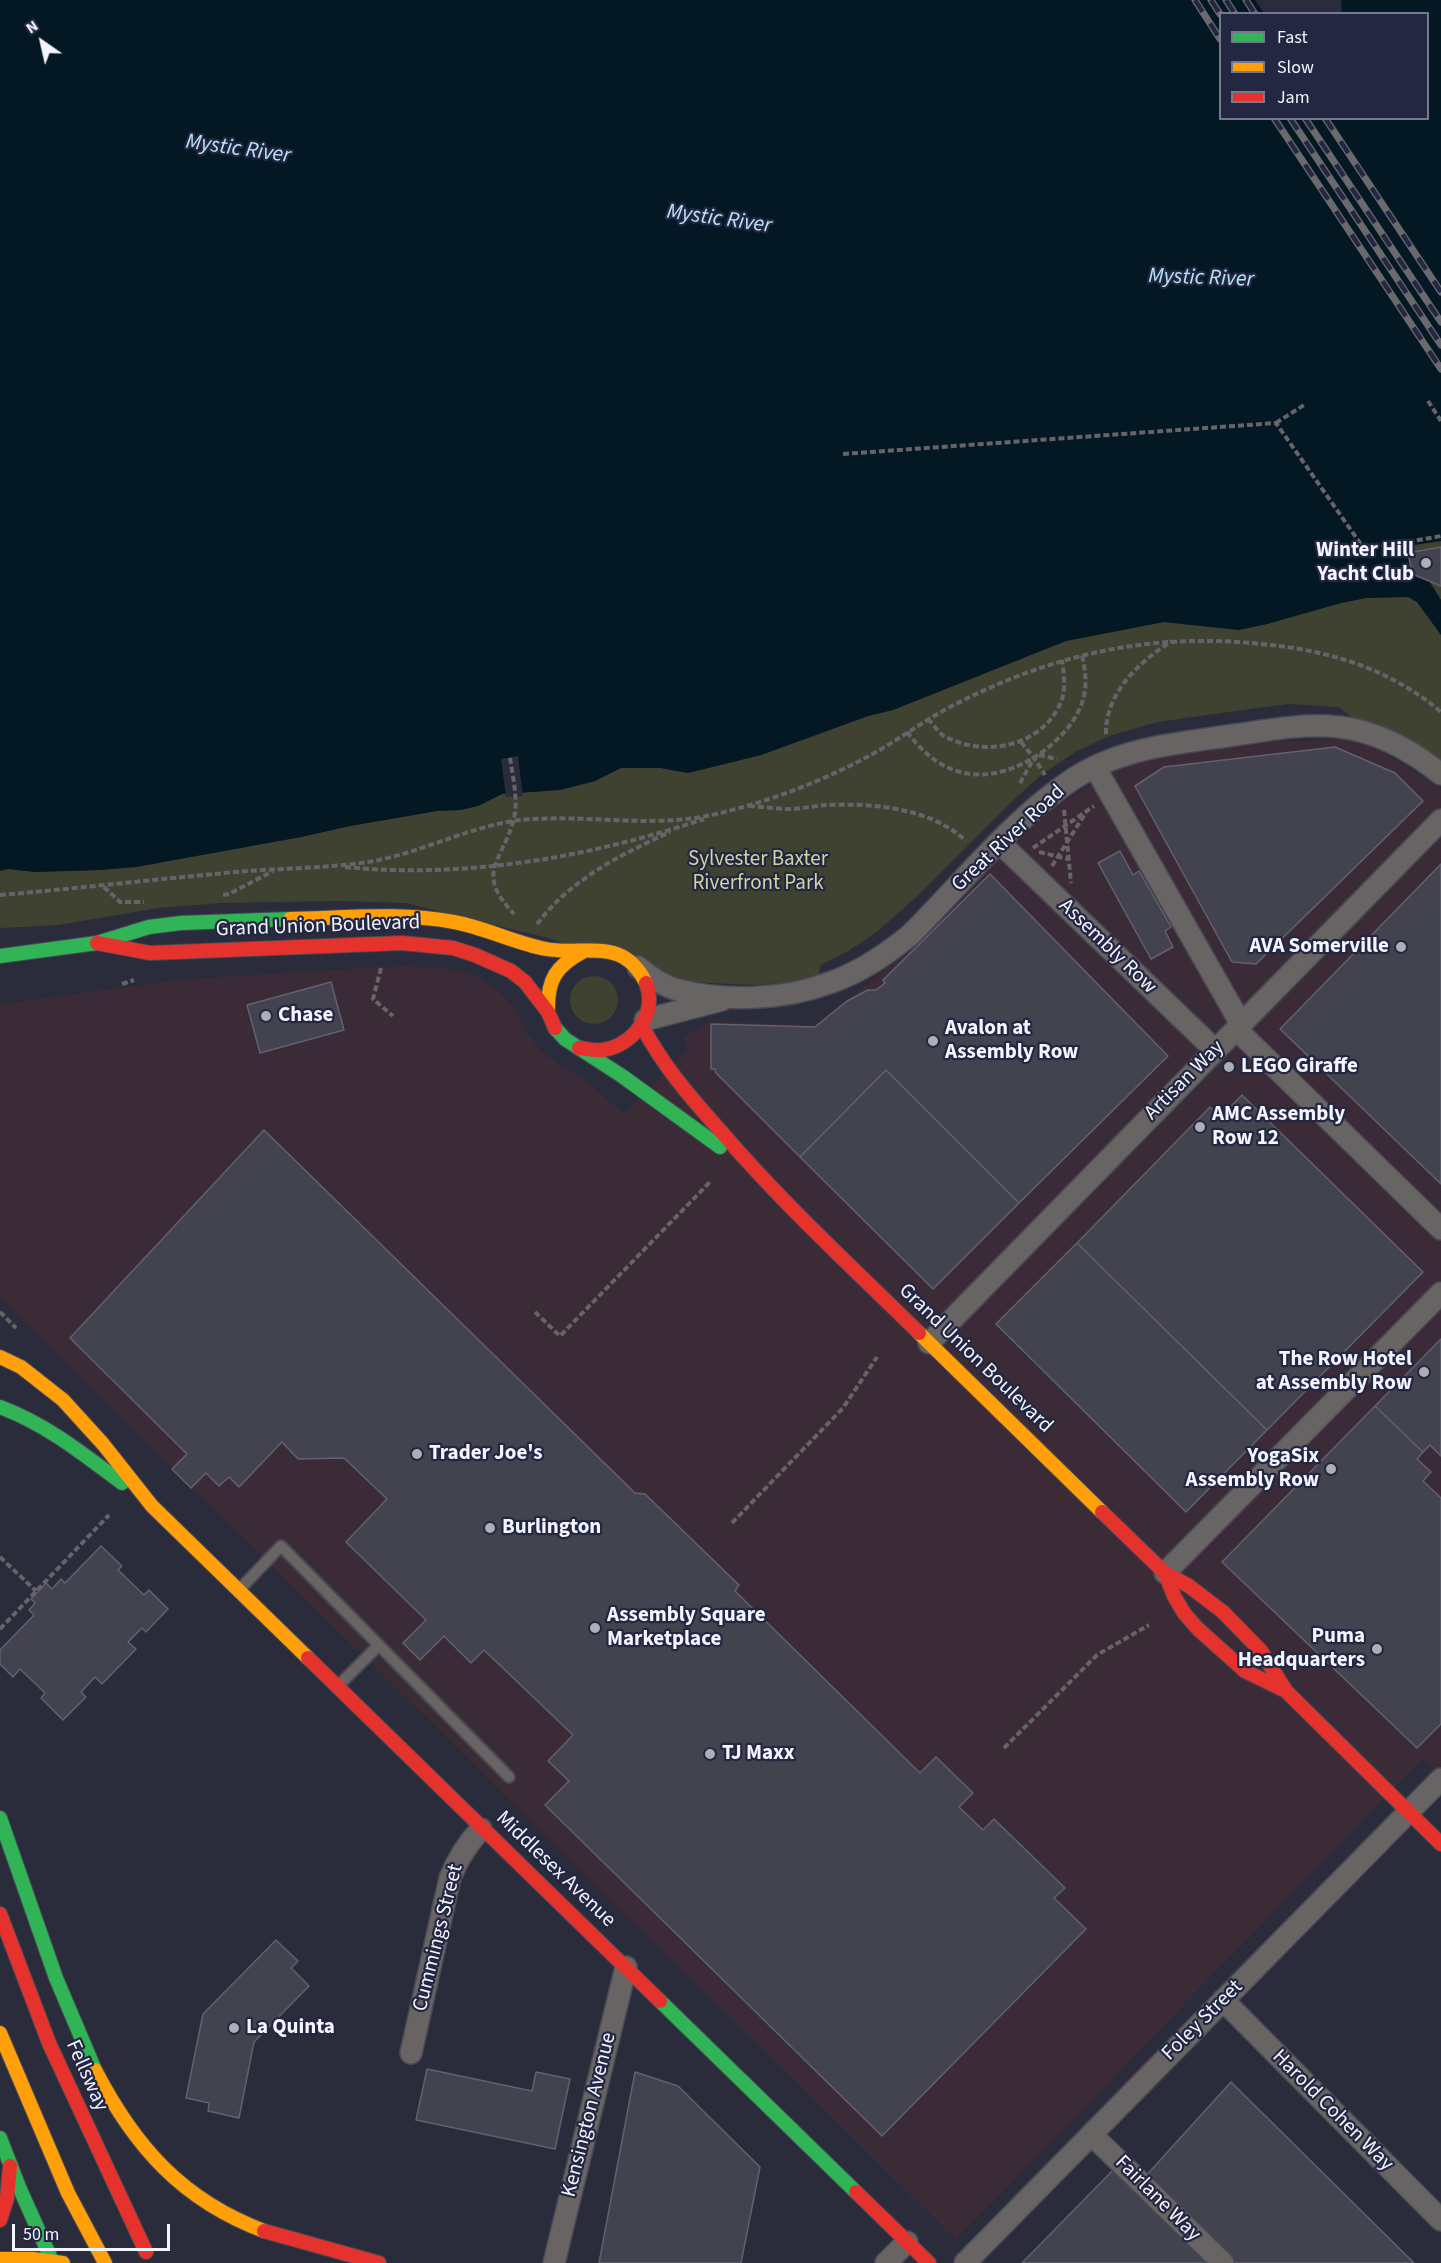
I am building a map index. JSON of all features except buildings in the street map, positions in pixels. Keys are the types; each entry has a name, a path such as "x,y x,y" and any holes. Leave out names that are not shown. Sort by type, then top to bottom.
{"main road":[{"name":"Grand Union Boulevard","path":"0,956 97,943 149,927 181,922 396,916 454,922 550,950 612,951 635,965"},
{"name":"Grand Union Boulevard","path":"97,943 150,953 402,943 453,948 511,971 525,982 548,1012"},
{"path":"584,951 570,958 558,968 550,981 547,997 548,1012 554,1027 565,1040 579,1048 593,1051 621,1046 633,1037 643,1023 649,1006 648,991 644,977 635,965"},
{"name":"Grand Union Boulevard","path":"643,1023 653,1047 676,1080 757,1174 1165,1573 1189,1586 1223,1612 1261,1652 1286,1691 1441,1844"},
{"name":"Grand Union Boulevard","path":"579,1048 622,1076 757,1174"},
{"name":"Middlesex Avenue","path":"0,1357 29,1371 45,1384 106,1447 152,1506 929,2263"},
{"name":"Middlesex Avenue","path":"0,1407 29,1418 46,1428 152,1506"},
{"name":"Grand Union Boulevard","path":"1165,1573 1184,1613 1198,1629 1245,1671 1286,1691"},
{"path":"0,1818 84,2046 115,2106 147,2152 188,2190 232,2218 266,2232 380,2263"},
{"name":"Fellsway","path":"0,1914 28,1994 57,2065 146,2252"},
{"path":"0,2033 68,2193 105,2263"},
{"path":"0,2138 56,2262 0,2259"},
{"path":"0,2220 7,2198 10,2164"}],"street":[{"name":"Great River Road","path":"635,965 652,979 678,990 731,997 781,994 829,984 871,964 909,936 1042,802 1076,777 1115,758 1158,747 1291,727 1340,727 1388,741 1407,750 1441,774"},
{"path":"1095,767 1239,1026 1441,1229"},
{"name":"Artisan Way","path":"929,1343 1441,820"},
{"name":"Assembly Row","path":"1000,843 1215,1050"},
{"name":"Great River Road","path":"643,1023 731,997"},
{"path":"1165,1573 1441,1293"},
{"name":"Foley Street","path":"965,2263 1441,1779"},
{"name":"Cummings Street","path":"411,2053 450,1878 467,1844 481,1829"},
{"name":"Kensington Avenue","path":"554,2263 626,1967"},
{"name":"Harold Cohen Way","path":"1223,2000 1441,2220"},
{"name":"Fairlane Way","path":"1092,2135 1223,2263"},
{"path":"886,2263 907,2242"}],"lane":[{"path":"239,1591 281,1546 509,1777"},
{"path":"337,1687 379,1645"}],"path":[{"path":"1428,401 1440,417"},
{"path":"843,454 1276,423 1304,405"},
{"path":"1276,423 1360,543 1373,548 1441,536"},
{"path":"535,927 562,894 593,871 639,846 713,815 802,787 879,750 928,719 989,688 1062,660 1082,655 1125,646 1172,641 1215,640 1302,649 1347,659 1388,676 1441,712"},
{"path":"1106,734 1106,721 1112,703 1122,687 1137,667 1154,652 1172,641"},
{"path":"907,732 920,748 940,764 970,774 990,774 1021,764 1036,756 1062,734 1072,721 1083,699 1086,679 1082,655"},
{"path":"928,719 942,735 968,745 997,747 1021,742 1053,717 1062,700 1065,678 1062,660"},
{"path":"1021,742 1036,756 1049,780"},
{"path":"1036,756 1057,759"},
{"path":"1020,783 1036,756"},
{"path":"510,758 515,797 513,821 493,867 496,890 505,905 519,919"},
{"path":"1068,859 1031,850 1111,794"},
{"path":"1064,800 1066,846 1074,890"},
{"path":"746,806 787,809 830,805 909,811 947,826 966,841"},
{"path":"1050,870 1086,812"},
{"path":"339,866 400,855 475,829 513,821 576,818 642,822 713,815"},
{"path":"0,895 276,869 339,866 395,870 493,867 568,854 686,825"},
{"path":"218,896 229,894 276,869"},
{"path":"104,886 120,902 151,902"},
{"path":"382,962 374,999 393,1016"},
{"path":"122,984 134,980"},
{"path":"535,1312 560,1336 711,1181"},
{"path":"0,1312 16,1328"},
{"path":"732,1523 843,1408 877,1358"},
{"path":"0,1629 109,1515"},
{"path":"0,1557 36,1591"},
{"path":"1004,1748 1096,1655 1149,1625"}],"shaded area":[{"path":"1363,739 1441,789 1441,1777 1422,1759 956,2240 0,1298 0,1004 186,979 401,966 446,968 475,975 501,993 517,1011 525,1029 540,1050 560,1066 583,1078 624,1114 688,1050 683,1037 712,1021 813,1025 885,970 973,880 1049,809 1125,766 1239,743"}],"green space":[{"name":"Winter Hill Yacht Club","path":"1441,541 1441,600 1407,546"},
{"name":"Sylvester Baxter Riverfront Park","path":"1408,597 1417,602 1441,635 1441,760 1411,740 1379,726 1355,720 1339,707 1289,704 1264,707 1157,722 1109,736 1075,752 1040,776 878,931 850,950 821,965 818,975 789,982 757,985 687,982 548,938 406,903 338,901 221,903 158,908 58,925 0,928 0,871 8,869 35,872 136,867 350,826 437,811 460,810 478,806 502,794 560,790 595,781 621,768 661,768 688,773 761,755 868,716 893,710 1066,641 1164,622 1239,630 1366,598"},
{"path":"594,976 611,983 618,1000 611,1017 594,1024 577,1017 570,1000 577,983"}],"water":[{"name":"Mystic River","path":"0,0 1255,0 1263,12 1219,12 1219,120 1429,120 1429,12 1342,12 1341,0 1441,0 1441,541 1407,546 1441,600 1441,635 1417,602 1408,597 1366,598 1239,630 1164,622 1066,641 893,710 868,716 761,755 688,773 661,768 621,768 595,781 560,790 502,794 478,806 460,810 437,811 350,826 136,867 35,872 8,869 0,871"}],"pier":[{"path":"518,756 523,796 506,797 501,759"}],"railway":[{"path":"1195,0 1219,37"},
{"path":"1211,0 1219,12"},
{"path":"1226,0 1234,12"},
{"path":"1246,0 1254,12"},
{"path":"1275,120 1441,369"},
{"path":"1291,120 1441,345"},
{"path":"1306,120 1441,322"},
{"path":"1326,120 1441,292"}],"traffic: fast":[{"path":"0,956 97,943 149,927 181,923 290,919"},
{"path":"555,1028 565,1039 622,1076 720,1147"},
{"path":"0,1407 49,1431 122,1483"},
{"path":"0,1818 56,1978 95,2070"},
{"path":"660,2001 856,2192"},
{"path":"0,2138 53,2263"}],"traffic: slow":[{"path":"290,919 393,916 454,922 546,949 615,953 637,968 646,983"},
{"path":"548,1012 549,991 555,975 566,962 584,951"},
{"path":"919,1333 1102,1512"},
{"path":"0,1357 21,1367 63,1400 103,1444 152,1506 308,1658"},
{"path":"0,2033 68,2193 105,2263"},
{"path":"95,2070 127,2123 144,2147 164,2168 209,2204 264,2231"},
{"path":"0,2259 33,2259 63,2263"}],"traffic: jam":[{"path":"97,943 150,953 402,943 453,948 511,971 525,982 548,1012 555,1028"},
{"path":"579,1048 603,1050 614,1047 633,1035 646,1017 649,1006 646,983"},
{"path":"642,1026 677,1079 742,1155 816,1233 919,1333"},
{"path":"1102,1512 1165,1573 1189,1586 1223,1612 1261,1651 1286,1691 1441,1844"},
{"path":"1165,1573 1184,1613 1198,1629 1245,1671 1286,1691"},
{"path":"308,1658 660,2001"},
{"path":"0,1914 49,2043 146,2252"},
{"path":"0,2220 7,2198 10,2166"},
{"path":"856,2192 929,2263"},
{"path":"264,2231 379,2263"}],"place":[{"name":"Winter Hill Yacht Club","path":"1426,563"},
{"name":"AVA Somerville","path":"1401,947"},
{"name":"Chase","path":"266,1016"},
{"name":"Avalon at Assembly Row","path":"933,1041"},
{"name":"LEGO Giraffe","path":"1229,1067"},
{"name":"AMC Assembly Row 12","path":"1200,1127"},
{"name":"The Row Hotel at Assembly Row","path":"1424,1372"},
{"name":"Trader Joe's","path":"417,1454"},
{"name":"YogaSix Assembly Row","path":"1331,1469"},
{"name":"Burlington","path":"490,1528"},
{"name":"Assembly Square Marketplace","path":"595,1628"},
{"name":"Puma Headquarters","path":"1377,1649"},
{"name":"TJ Maxx","path":"710,1754"},
{"name":"La Quinta","path":"234,2028"}]}
